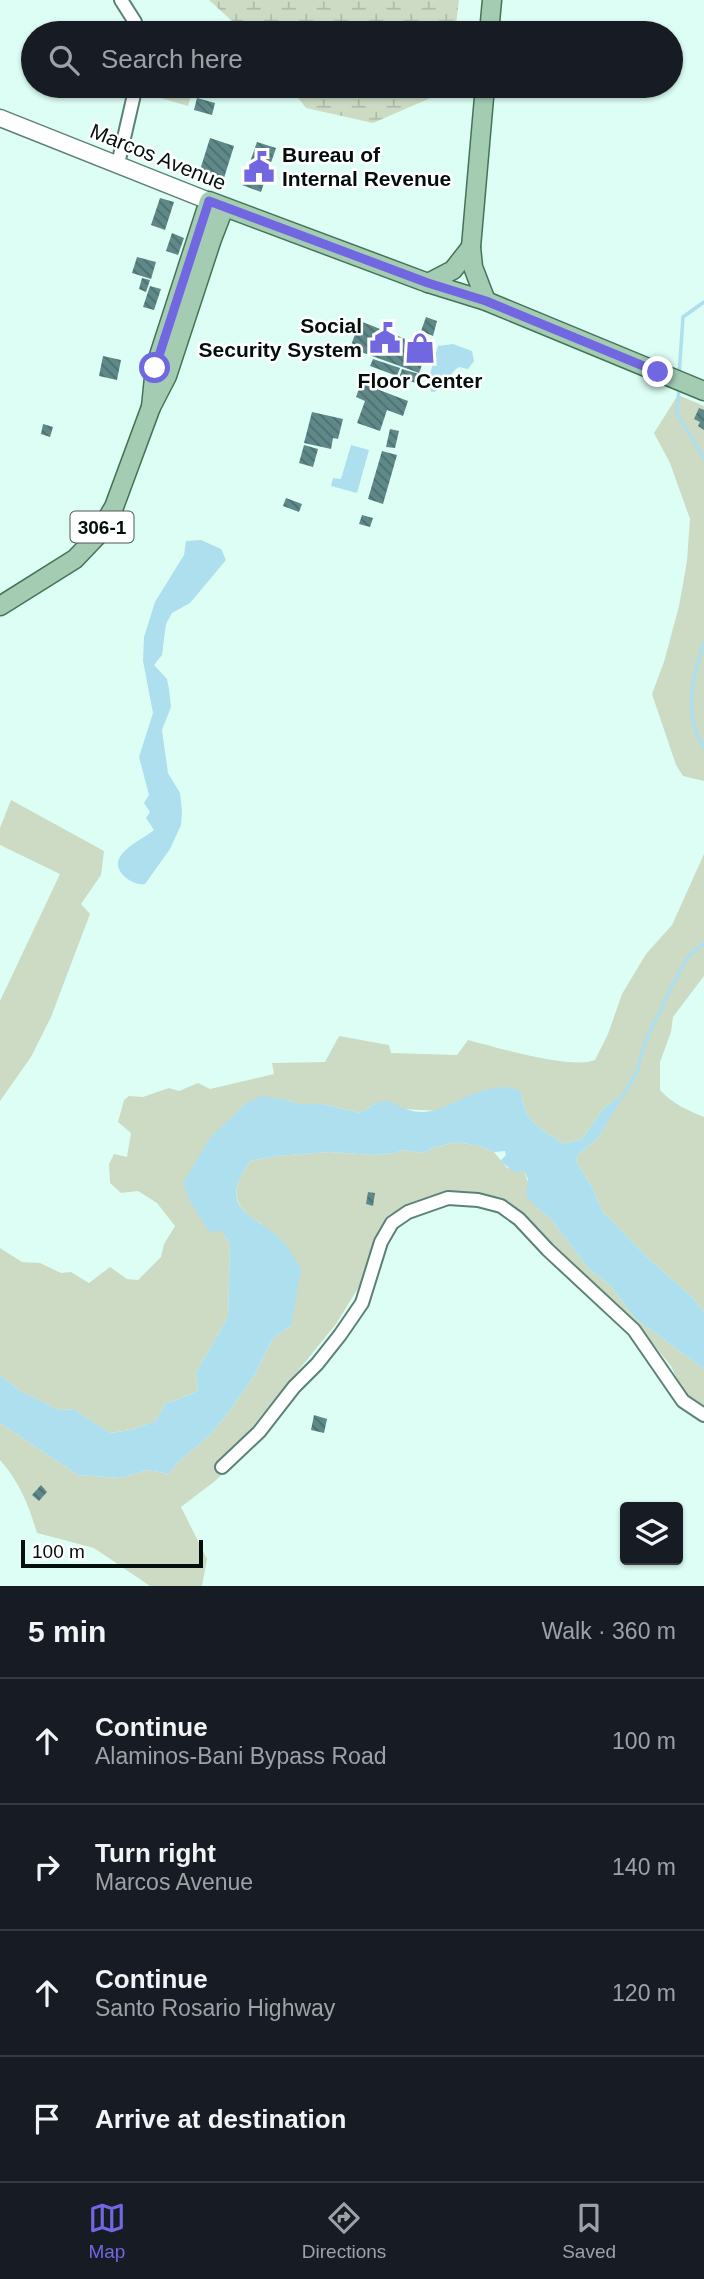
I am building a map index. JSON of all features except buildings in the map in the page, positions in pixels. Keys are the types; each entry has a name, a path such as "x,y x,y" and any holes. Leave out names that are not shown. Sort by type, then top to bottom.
{"main road":[{"path":"490,21 492,0"},
{"path":"484,98 471,247 473,267 486,301"},
{"name":"Marcos Avenue","path":"0,118 217,204 428,283 486,301 704,391"},
{"name":"306-1","path":"0,606 75,559 96,537 114,507 150,407 167,376 212,239 217,204"},
{"path":"428,283 453,270 471,247"},
{"path":"457,292 471,247"},
{"path":"457,292 473,267"}],"street":[{"path":"121,0 134,21"},
{"path":"118,164 133,98"},
{"path":"222,1467 259,1432 294,1387 341,1335 362,1303 381,1242 393,1223 408,1212 448,1198 478,1200 501,1206 519,1219 548,1250 634,1330 683,1401 704,1415"}],"green space":[{"path":"209,0 459,0 456,21 232,21"},
{"path":"161,98 190,98 188,106"},
{"path":"298,98 430,98 373,123 306,108"},
{"path":"678,395 704,406 704,781 683,776 676,765 652,694 679,606 687,561 690,519 670,463 654,433"},
{"path":"11,800 104,851 101,875 81,904 90,914 51,1017 31,1057 0,1101 0,1001 60,874 0,845 0,828"},
{"path":"704,854 704,976 673,1017 671,1032 660,1062 660,1090 675,1103 704,1117 704,1312 691,1296 649,1259 602,1211 593,1189 576,1161 578,1155 598,1138 623,1095 604,1108 582,1139 564,1144 535,1124 526,1110 521,1091 461,1101 439,1111 403,1109 378,1102 360,1113 323,1104 298,1104 287,1100 245,1104 229,1121 222,1231 230,1244 228,1317 196,1373 198,1390 165,1404 156,1421 131,1430 109,1433 73,1409 59,1410 20,1391 0,1375 0,1248 22,1262 40,1263 61,1273 71,1272 89,1283 110,1267 127,1279 138,1280 161,1257 164,1244 175,1226 157,1203 138,1191 121,1193 110,1183 109,1164 114,1154 127,1157 131,1133 118,1122 124,1100 129,1096 143,1097 169,1088 179,1091 198,1083 210,1089 274,1074 272,1063 325,1062 339,1036 389,1045 391,1053 457,1055 468,1040 552,1060 595,1060 608,1034 622,994 646,954 672,925"},
{"path":"457,1142 480,1146 494,1152 507,1168 524,1171 537,1208 550,1218 589,1269 610,1285 635,1318 704,1369 704,1411 684,1393 671,1366 649,1339 514,1209 472,1197 407,1209 336,1324 251,1429 234,1463 181,1507 207,1559 202,1586 150,1586 94,1548 37,1533 23,1494 0,1460 0,1423 78,1475 120,1478 148,1470 169,1474 225,1417 254,1376 273,1338 291,1326 262,1224 244,1211 237,1197 239,1181 250,1161 330,1152 373,1155 403,1150 423,1153"}],"water":[{"path":"453,344 472,351 474,361 468,369 459,367 455,370 442,389 431,392 428,381 438,346"},
{"path":"351,445 369,450 357,493 331,486 333,478 341,479"},
{"path":"201,540 221,549 226,560 190,603 172,613 166,624 162,655 154,665 167,679 169,689 171,707 162,730 168,773 180,793 181,825 170,849 145,884 140,884 125,877 118,862 126,850 154,830 146,818 150,812 144,803 149,795 139,757 153,713 143,661 144,637 155,602 184,555 186,541"},
{"path":"508,1087 521,1091 530,1117 548,1134 564,1144 582,1139 604,1108 625,1093 598,1138 578,1155 576,1161 593,1189 602,1211 649,1259 691,1296 704,1312 704,1369 635,1318 610,1285 589,1269 550,1218 526,1195 528,1179 524,1171 514,1172 500,1161 506,1155 505,1151 494,1152 480,1146 457,1142 423,1153 403,1150 373,1155 330,1152 250,1161 236,1192 238,1203 286,1245 301,1269 291,1326 273,1338 254,1376 225,1417 169,1474 148,1470 120,1478 78,1475 0,1423 0,1375 20,1391 59,1410 73,1409 110,1433 131,1430 156,1421 165,1404 198,1390 196,1373 228,1317 230,1244 222,1231 209,1232 190,1201 183,1183 210,1138 245,1104 262,1096 298,1104 323,1104 360,1113 378,1102 390,1101 417,1112 428,1112 472,1094"}],"waterway":[{"path":"679,376 683,317 704,302"},
{"path":"679,388 677,414 704,458"},
{"path":"704,643 692,696 693,723 704,748"},
{"path":"622,1097 636,1073 646,1040 672,986 687,958 704,943"}],"place":[{"name":"Bureau of Internal Revenue","path":"259,167"},
{"name":"Social Security System","path":"385,338"},
{"name":"Floor Center","path":"420,348"}],"route":[{"path":"155,368 209,201 428,283 486,301 658,372"}]}
